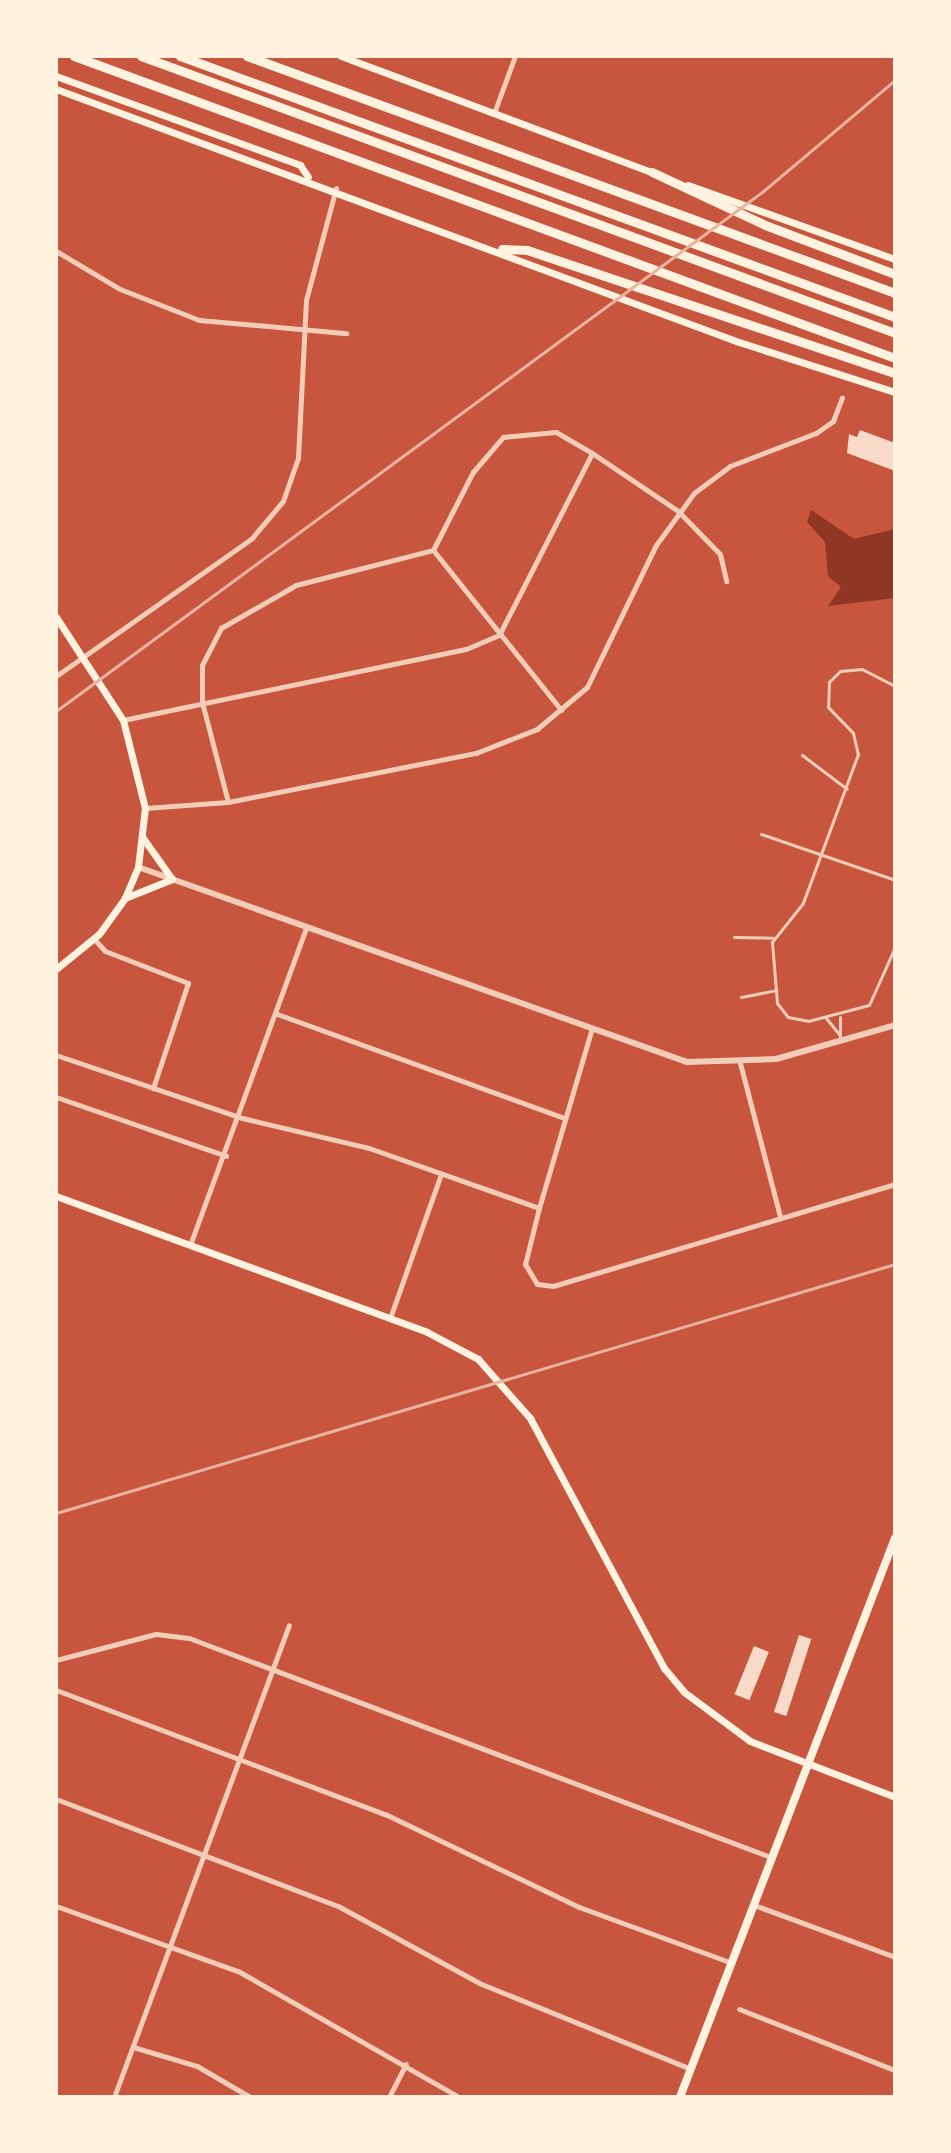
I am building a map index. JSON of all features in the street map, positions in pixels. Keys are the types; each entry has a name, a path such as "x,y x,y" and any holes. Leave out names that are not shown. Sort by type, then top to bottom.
{"highway":[{"path":"74,56 895,358"},
{"path":"141,56 895,333"},
{"path":"180,56 895,317"},
{"path":"247,56 895,293"},
{"path":"652,172 765,225 895,274"},
{"path":"502,249 527,250 895,373"}],"main road":[{"path":"341,56 895,259"},
{"path":"56,76 300,165 308,178"},
{"path":"56,89 502,249 679,321 895,392"},
{"path":"56,617 123,720 145,808 138,867 125,898 94,939 56,969"},
{"path":"125,898 172,879 143,838"},
{"path":"56,1196 452,1343 500,1379 684,1692 740,1735 895,1797"},
{"path":"680,2097 895,1538"}],"street":[{"path":"494,113 515,56"},
{"path":"56,676 270,520 298,458 303,331 311,269 336,188"},
{"path":"56,251 176,314 303,331 346,333"},
{"path":"145,808 228,802 476,753 537,729 561,710 606,657 678,511 730,466 816,433 833,421 842,398"},
{"path":"228,802 202,702 209,645 239,615 296,585 433,550 473,472 503,437 556,432 592,453 678,511 720,554 726,581"},
{"path":"123,720 466,649 499,635 592,453"},
{"path":"433,550 561,710"},
{"path":"138,867 591,1031 687,1062 740,1063 895,1025"},
{"path":"190,1245 242,1118 306,928"},
{"path":"94,939 105,951 188,983 153,1088"},
{"path":"277,1014 562,1117"},
{"path":"591,1031 562,1117 526,1275 553,1286 895,1184"},
{"path":"56,1055 242,1118 441,1174 539,1208"},
{"path":"740,1063 781,1217"},
{"path":"56,1097 226,1156"},
{"path":"390,1318 441,1174"},
{"path":"114,2097 289,1625"},
{"path":"56,1660 164,1633 275,1667 773,1858"},
{"path":"56,1690 239,1763 385,1814 579,1907 732,1963"},
{"path":"56,1799 338,1906 564,2021 691,2069"},
{"path":"754,1905 895,1957"},
{"path":"56,1906 170,1946 271,1987 459,2097"},
{"path":"739,2009 895,2070"},
{"path":"133,2047 197,2066 250,2097"},
{"path":"389,2097 406,2064"}],"lane":[{"path":"895,686 862,669 840,671 829,682 828,707 857,740 847,789 803,903 773,938 776,990 788,1017 826,1018 874,999 895,947"},
{"path":"802,755 847,789"},
{"path":"761,834 895,880"},
{"path":"734,937 773,938"},
{"path":"741,997 776,990"},
{"path":"840,1015 840,1038"},
{"path":"826,1018 840,1038"}],"shaded area":[{"path":"811,510 854,539 895,529 895,598 828,606 841,587 828,576 825,542 807,522"}],"building":[{"path":"860,430 895,443 895,471 847,453 849,434 857,437"},
{"path":"799,1635 811,1639 786,1716 774,1712"},
{"path":"754,1646 769,1652 749,1700 735,1694"}],"railway":[{"path":"56,711 762,192 895,80"},
{"path":"56,1513 895,1264"}]}
